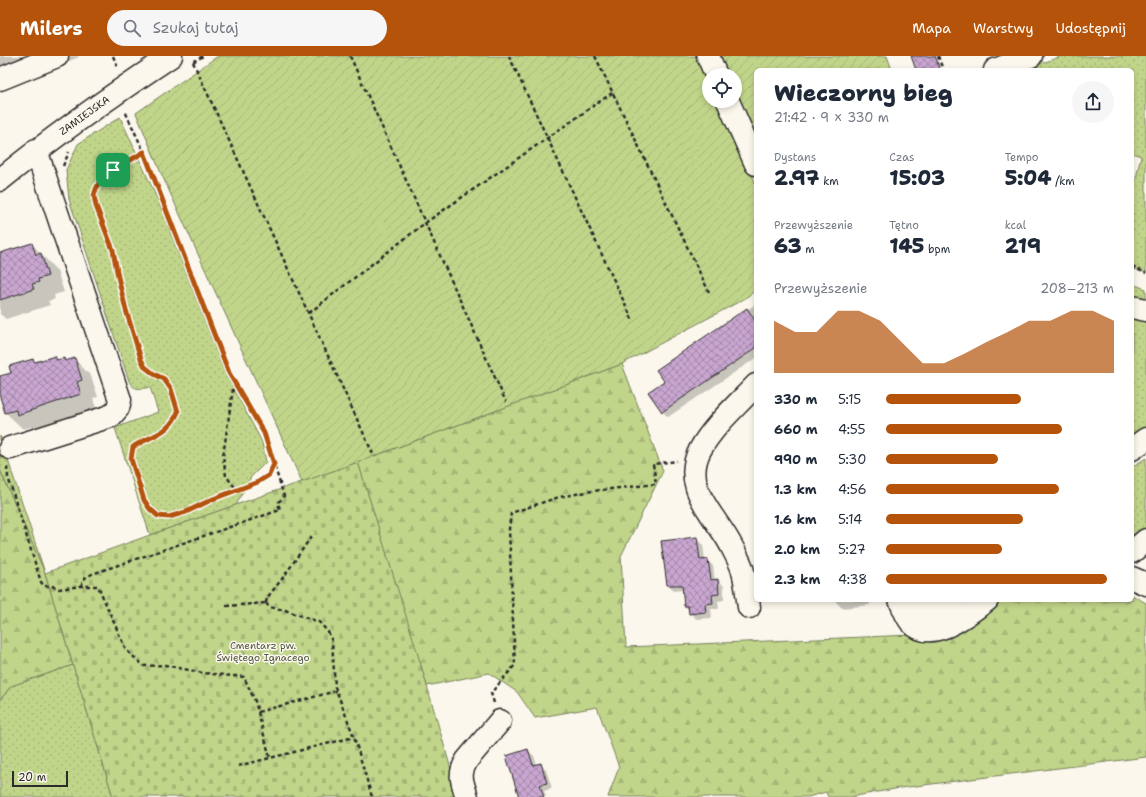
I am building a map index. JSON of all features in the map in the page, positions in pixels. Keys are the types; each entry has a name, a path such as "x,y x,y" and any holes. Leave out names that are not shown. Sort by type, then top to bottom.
{"street":[{"path":"0,79 57,56"},
{"name":"ZAMIEJSKA","path":"0,180 36,150 116,92 171,56"},
{"path":"708,56 713,68"},
{"path":"1001,64 1031,56"},
{"path":"731,108 754,160"},
{"path":"10,448 111,416 118,408 120,400 36,150"},
{"path":"1134,307 1146,310"},
{"path":"749,608 742,569 732,547 701,501 695,483 695,463 700,449 714,430 754,387"},
{"path":"1134,448 1146,439"},
{"path":"1134,550 1146,540"},
{"path":"1134,579 1146,584"},
{"path":"901,602 910,621 918,628 932,630 953,624 984,602"},
{"path":"919,602 920,614 934,614 952,602"},
{"path":"466,797 460,776 463,766 500,721"}],"path":[{"path":"113,56 120,71"},
{"path":"350,56 506,402"},
{"path":"509,56 633,321"},
{"path":"595,56 709,292"},
{"path":"938,56 942,68"},
{"path":"193,62 373,454"},
{"path":"81,586 85,578 92,574 280,510 278,502 284,496 264,433 229,373 144,152 116,92"},
{"path":"309,313 425,223 612,93"},
{"path":"144,152 102,177 94,196 96,206 113,250 126,310 141,359 145,367 164,379 171,389 178,412 174,423 163,432 133,447 131,459 144,500 150,509 158,516 169,517 186,512 213,499 258,482 269,475 274,464"},
{"path":"1134,268 1146,273"},
{"path":"234,382 223,456 226,476 237,490"},
{"path":"10,448 6,470 44,586 52,586 59,589 81,586 98,586 126,650 144,666 165,665 203,673 244,677 255,702 270,758"},
{"path":"500,721 491,693 515,665 509,529 511,513 559,497 592,491 656,484 653,464 684,460 695,463"},
{"path":"312,537 285,575 266,598 266,603 269,607 285,610 319,622 328,632 332,641 336,691 354,737 372,797"},
{"path":"226,606 266,603"},
{"path":"258,712 336,691"},
{"path":"238,766 354,737"}],"green space":[{"path":"218,56 699,56 704,68 702,68 702,108 722,108 754,180 754,292 744,299 622,364 302,482 161,173 136,113"},
{"path":"716,56 887,56 891,68 754,68 754,142 739,108 742,108 742,68 721,68"},
{"path":"1062,56 1146,56 1146,273 1134,269 1134,187 1141,156 1134,154 1134,68 1032,67"},
{"path":"120,117 158,200 225,372 262,442 266,462 251,477 236,505 150,535 115,428 158,412 150,387 141,389 135,388 129,381 69,199 66,170 78,144"},
{"path":"1134,285 1146,289 1146,446 1134,455"},
{"path":"622,364 663,471 621,556 626,647 912,635 959,630 1001,602 1134,602 1134,596 1146,603 1146,757 900,788 850,797 828,797 826,792 808,797 608,797 619,767 597,707 535,718 517,692 489,673 427,686 358,462"},
{"path":"0,436 45,573 0,470"},
{"path":"1146,458 1146,533 1134,543 1134,466"},
{"name":"Cmentarz pw. Świętego Ignacego","path":"358,462 416,648 459,797 113,797 45,573"},
{"path":"0,470 45,573 73,665 11,686 0,700"},
{"path":"73,665 113,797 0,797 0,700 11,686"}],"building":[{"path":"911,56 935,56 939,68 915,68"},
{"path":"32,243 36,255 41,253 48,276 38,279 39,282 32,284 34,289 0,300 0,253"},
{"path":"747,308 754,319 754,349 662,412 648,392 664,381 656,370"},
{"path":"55,356 57,360 64,358 65,361 75,358 82,380 77,382 81,394 17,415 16,410 5,413 0,397 0,376 11,373 9,366 33,359 35,362"},
{"path":"697,537 700,560 708,559 711,580 718,579 719,594 712,595 713,603 705,604 706,612 689,614 688,606 684,606 682,585 667,585 661,541"},
{"path":"528,749 533,765 541,763 547,783 540,785 544,797 519,797 506,756"}],"route":[{"path":"144,152 229,373 264,433 274,464 269,475 258,482 213,499 186,512 169,517 158,516 150,509 144,500 131,459 133,447 163,432 174,423 178,412 171,389 164,379 145,367 141,359 126,310 113,250 96,206 94,196 96,189 102,177 113,170 144,152"}]}
